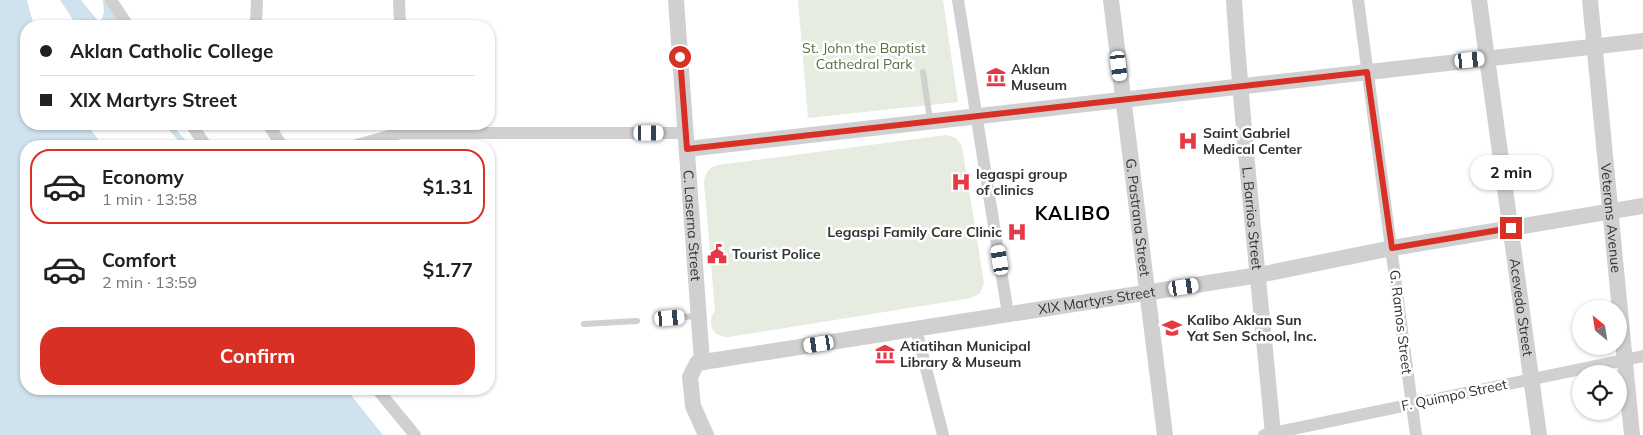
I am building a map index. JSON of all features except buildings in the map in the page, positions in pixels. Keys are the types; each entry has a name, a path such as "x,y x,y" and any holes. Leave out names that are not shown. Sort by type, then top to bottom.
{"street":[{"path":"111,0 124,20"},
{"path":"256,20 257,0"},
{"path":"399,0 400,20"},
{"name":"C. Laserna Street","path":"676,0 699,316 699,363 690,377 693,406 706,435"},
{"path":"958,0 1008,314"},
{"name":"G. Pastrana Street","path":"1111,0 1165,435"},
{"name":"L. Barrios Street","path":"1234,0 1239,86 1259,275 1270,434"},
{"name":"G. Ramos Street","path":"1358,0 1416,435"},
{"name":"Acevedo Street","path":"1479,0 1539,435"},
{"name":"Veterans Avenue","path":"1590,0 1632,435"},
{"path":"444,130 686,141 930,121 1643,40"},
{"path":"369,140 395,130"},
{"name":"XIX Martyrs Street","path":"699,363 1259,275 1392,248 1643,206"},
{"path":"916,329 942,435"},
{"name":"F. Quimpo Street","path":"1270,434 1643,356"},
{"path":"382,395 415,435"}],"lane":[{"path":"923,72 930,121"},
{"path":"670,318 699,316"},
{"path":"584,324 637,320"}],"green space":[{"name":"St. John the Baptist Cathedral Park","path":"798,0 943,0 958,102 808,118"},
{"path":"946,135 956,138 962,146 984,283 980,293 971,298 729,337 718,335 712,329 711,320 715,311 704,182 705,175 710,169 718,165"}],"water":[{"path":"0,0 27,0 32,20 20,20 20,130 91,130 99,140 20,140 20,395 351,395 383,435 0,435"},
{"path":"60,0 81,0 97,20 73,20"},
{"path":"103,0 107,0 119,20 100,20 104,12"},
{"path":"168,130 176,130 186,140 178,140"}],"place":[{"name":"Aklan Museum","path":"996,77"},
{"name":"Saint Gabriel Medical Center","path":"1188,141"},
{"name":"legaspi group of clinics","path":"961,182"},
{"name":"Legaspi Family Care Clinic","path":"1017,232"},
{"name":"Tourist Police","path":"717,254"},
{"name":"Kalibo Aklan Sun Yat Sen School, Inc.","path":"1172,328"},
{"name":"Atiatihan Municipal Library & Museum","path":"885,354"}],"district":[{"name":"KALIBO","path":"1073,213"}],"route":[{"path":"680,57 687,149 1367,72 1392,248 1511,228"}]}
